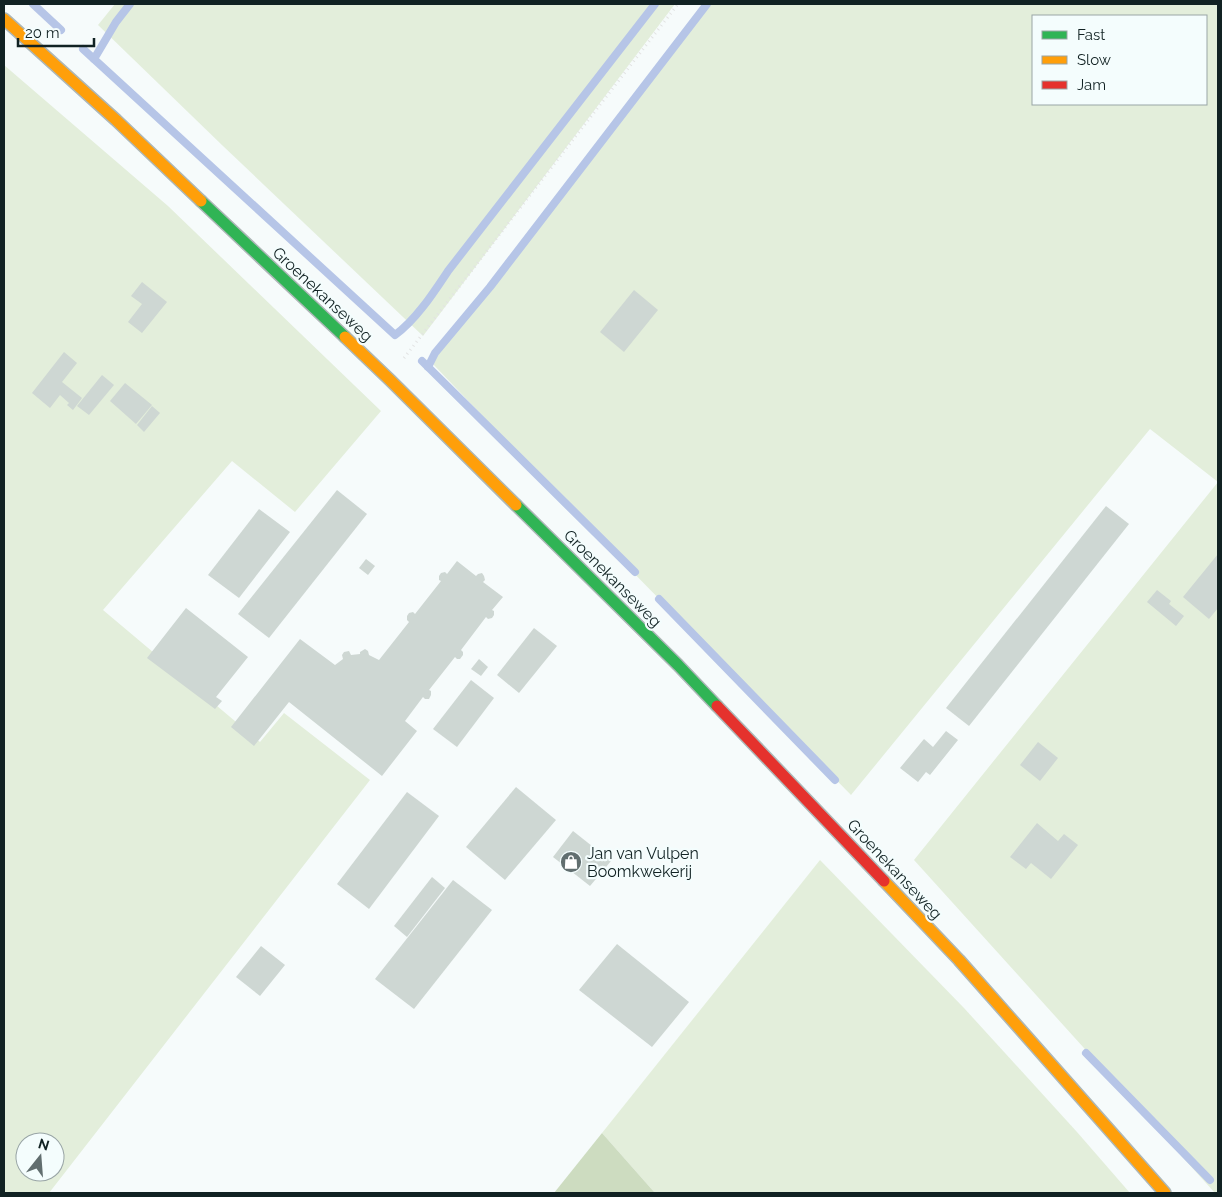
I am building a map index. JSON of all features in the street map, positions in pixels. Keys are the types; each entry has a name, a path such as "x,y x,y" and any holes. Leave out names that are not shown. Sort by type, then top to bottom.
{"street":[{"name":"Groenekanseweg","path":"4,19 116,120 390,380 678,666 819,811 959,960 1165,1193"}],"path":[{"path":"390,380 404,358 678,4"}],"green space":[{"path":"115,4 675,4 423,336 98,25"},
{"path":"708,4 1218,4 1218,482 1150,429 851,795 573,511 432,363 437,353"},
{"path":"4,65 168,206 381,411 295,512 232,461 103,610 260,742 284,713 370,780 65,1172 65,1132 15,1132 15,1182 58,1182 49,1193 4,1193"},
{"path":"1218,482 1218,1193 1215,1193 914,860"},
{"path":"820,860 964,1008 1130,1193 655,1193 602,1133"},
{"path":"602,1133 655,1193 554,1193"}],"building":[{"path":"142,282 167,302 142,333 128,322 142,304 131,296"},
{"path":"634,290 658,310 624,352 600,332"},
{"path":"64,352 77,363 62,382 82,398 73,410 67,405 69,403 60,395 50,408 32,393"},
{"path":"102,375 114,385 89,415 77,406"},
{"path":"125,383 152,405 136,424 110,401"},
{"path":"152,406 160,413 144,432 137,425"},
{"path":"337,490 367,514 269,638 238,614"},
{"path":"1106,506 1129,524 969,726 946,708"},
{"path":"259,509 290,532 239,598 208,575"},
{"path":"1218,554 1218,608 1209,619 1183,597"},
{"path":"366,559 375,566 368,575 359,568"},
{"path":"457,561 476,576 482,573 485,580 483,582 503,597 492,610 494,615 492,618 488,619 486,617 461,650 463,655 460,659 455,657 429,690 431,695 429,699 423,697 405,721 417,731 382,776 289,702 254,746 231,727 300,639 335,665 343,659 342,655 344,652 349,651 351,655 360,654 365,649 369,655 379,660 409,622 407,616 409,613 413,612 415,614 441,581 439,576 441,573 445,572 447,574"},
{"path":"1157,590 1171,601 1169,604 1184,616 1176,626 1147,602"},
{"path":"186,608 248,657 216,697 222,701 215,709 147,658"},
{"path":"534,628 557,646 519,693 497,675"},
{"path":"479,659 488,667 481,676 471,669"},
{"path":"471,680 494,698 457,747 433,729"},
{"path":"946,731 958,740 930,775 926,772 918,782 900,768 924,739 933,747"},
{"path":"1038,742 1058,758 1040,781 1020,765"},
{"path":"516,787 556,820 505,880 466,847"},
{"path":"407,792 439,816 369,909 337,884"},
{"path":"1037,823 1058,841 1064,834 1078,845 1051,879 1031,863 1026,869 1010,857"},
{"path":"573,831 611,861 590,886 553,857"},
{"path":"432,877 445,888 407,937 394,926"},
{"path":"453,880 492,910 414,1009 375,979"},
{"path":"617,944 689,1002 652,1047 579,990"},
{"path":"261,946 285,965 260,996 236,977"}],"waterway":[{"path":"33,4 61,30"},
{"path":"94,59 116,22 130,4"},
{"path":"83,49 395,335 410,322 424,305 448,271 655,4"},
{"path":"428,367 435,353 490,287 707,4"},
{"path":"422,361 635,572"},
{"path":"659,599 835,780"},
{"path":"1086,1053 1210,1180"}],"traffic: fast":[{"path":"201,201 345,337"},
{"path":"516,505 717,706"}],"traffic: slow":[{"path":"4,19 116,120 201,201"},
{"path":"345,337 516,505"},
{"path":"884,881 959,960 1165,1193"}],"traffic: jam":[{"path":"717,706 884,881"}],"place":[{"name":"Jan van Vulpen Boomkwekerij","path":"571,862"}]}
